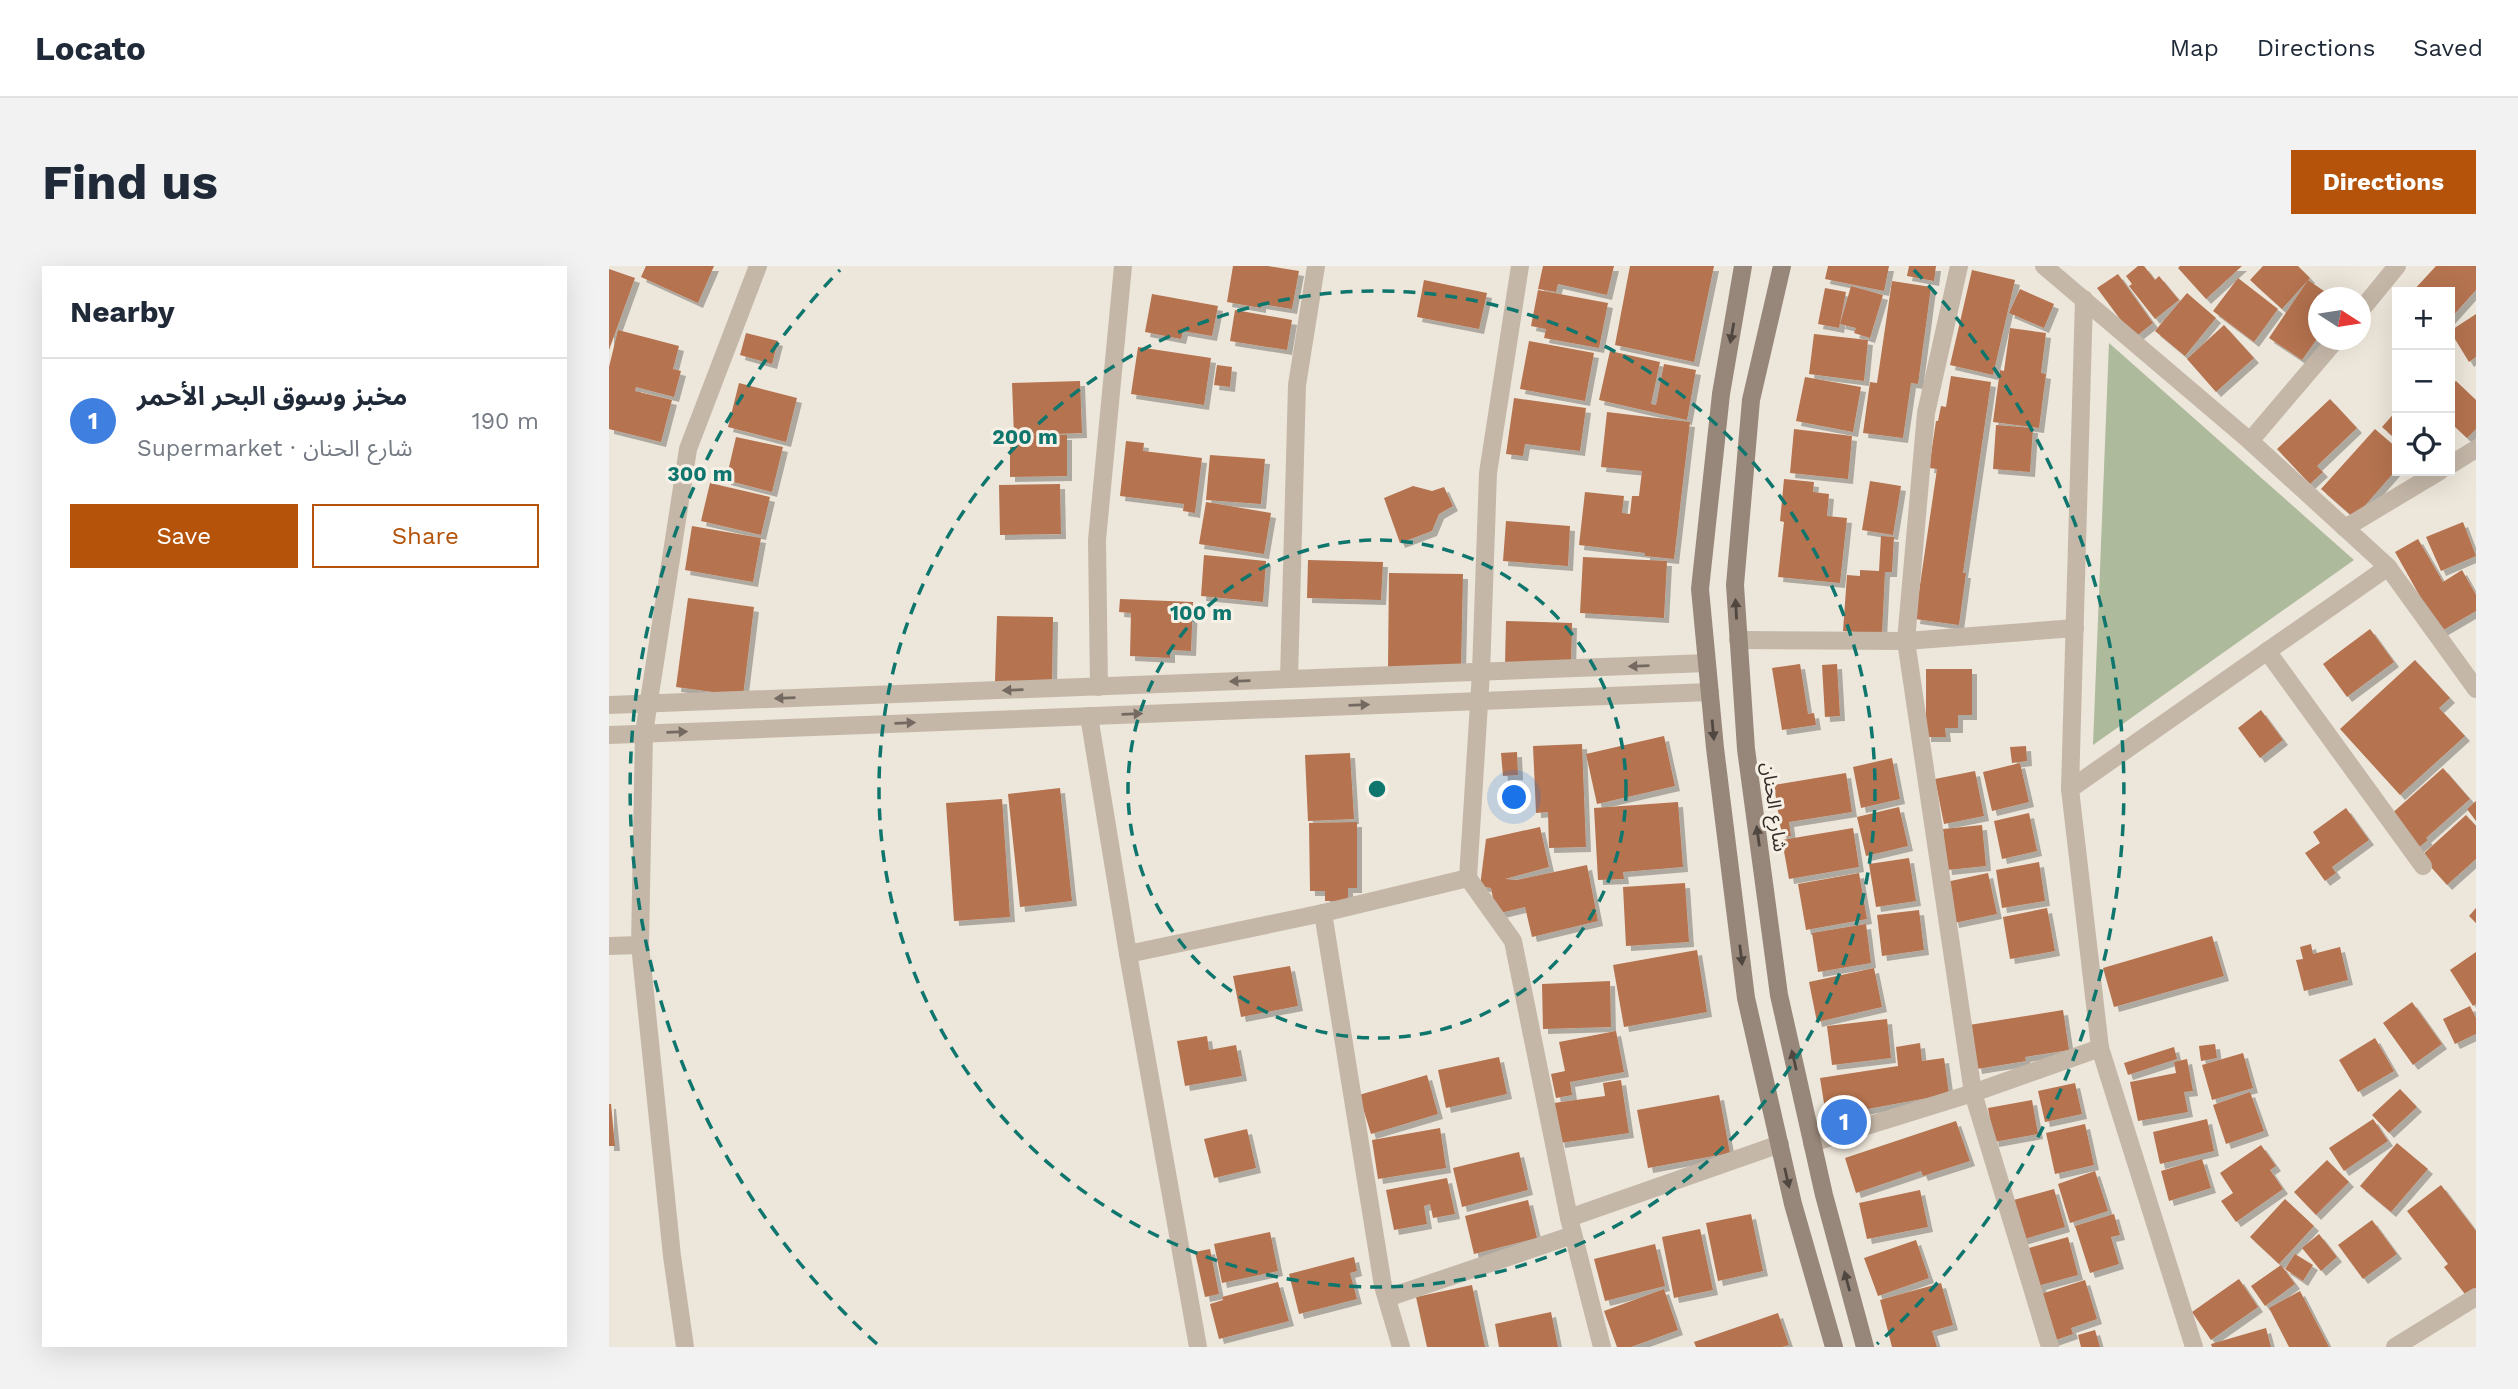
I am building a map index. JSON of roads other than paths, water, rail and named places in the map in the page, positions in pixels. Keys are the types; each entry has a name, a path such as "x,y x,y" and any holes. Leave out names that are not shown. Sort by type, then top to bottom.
{"main road":[{"path":"1744,266 1721,394 1700,589 1746,999 1793,1204 1834,1347"},
{"name":"شارع الحنان","path":"1782,266 1751,400 1735,585 1746,749 1779,995 1824,1195 1865,1347"}],"street":[{"path":"685,1347 672,1256 640,945 644,733 688,449 758,266"},
{"path":"1098,687 1097,540 1123,266"},
{"path":"1289,679 1297,385 1316,266"},
{"path":"1520,266 1488,473 1481,672 1468,878 1513,941 1571,1226 1602,1347"},
{"path":"1959,266 1926,413 1906,641 1973,1093 2050,1347"},
{"path":"2044,266 2250,441 2388,567 2476,689"},
{"path":"2371,296 2391,268"},
{"path":"2084,299 2070,789 2100,1048 2194,1347"},
{"path":"2250,441 2327,350"},
{"path":"2455,462 2476,449"},
{"path":"2345,528 2432,476"},
{"path":"2070,789 2388,567"},
{"path":"1738,640 1906,641 2075,628"},
{"path":"2267,651 2423,866"},
{"path":"609,705 1707,663"},
{"path":"609,735 1710,692"},
{"path":"1089,716 1198,1347"},
{"path":"1128,954 1323,913 1468,878"},
{"path":"1323,913 1387,1298 1401,1347"},
{"path":"609,946 640,945"},
{"path":"1812,1143 1973,1093 2100,1048"},
{"path":"1387,1298 1780,1144"},
{"path":"2395,1347 2476,1297"}],"place":[{"name":"مخبز وسوق البحر الأحمر","path":"1844,1122"}]}
